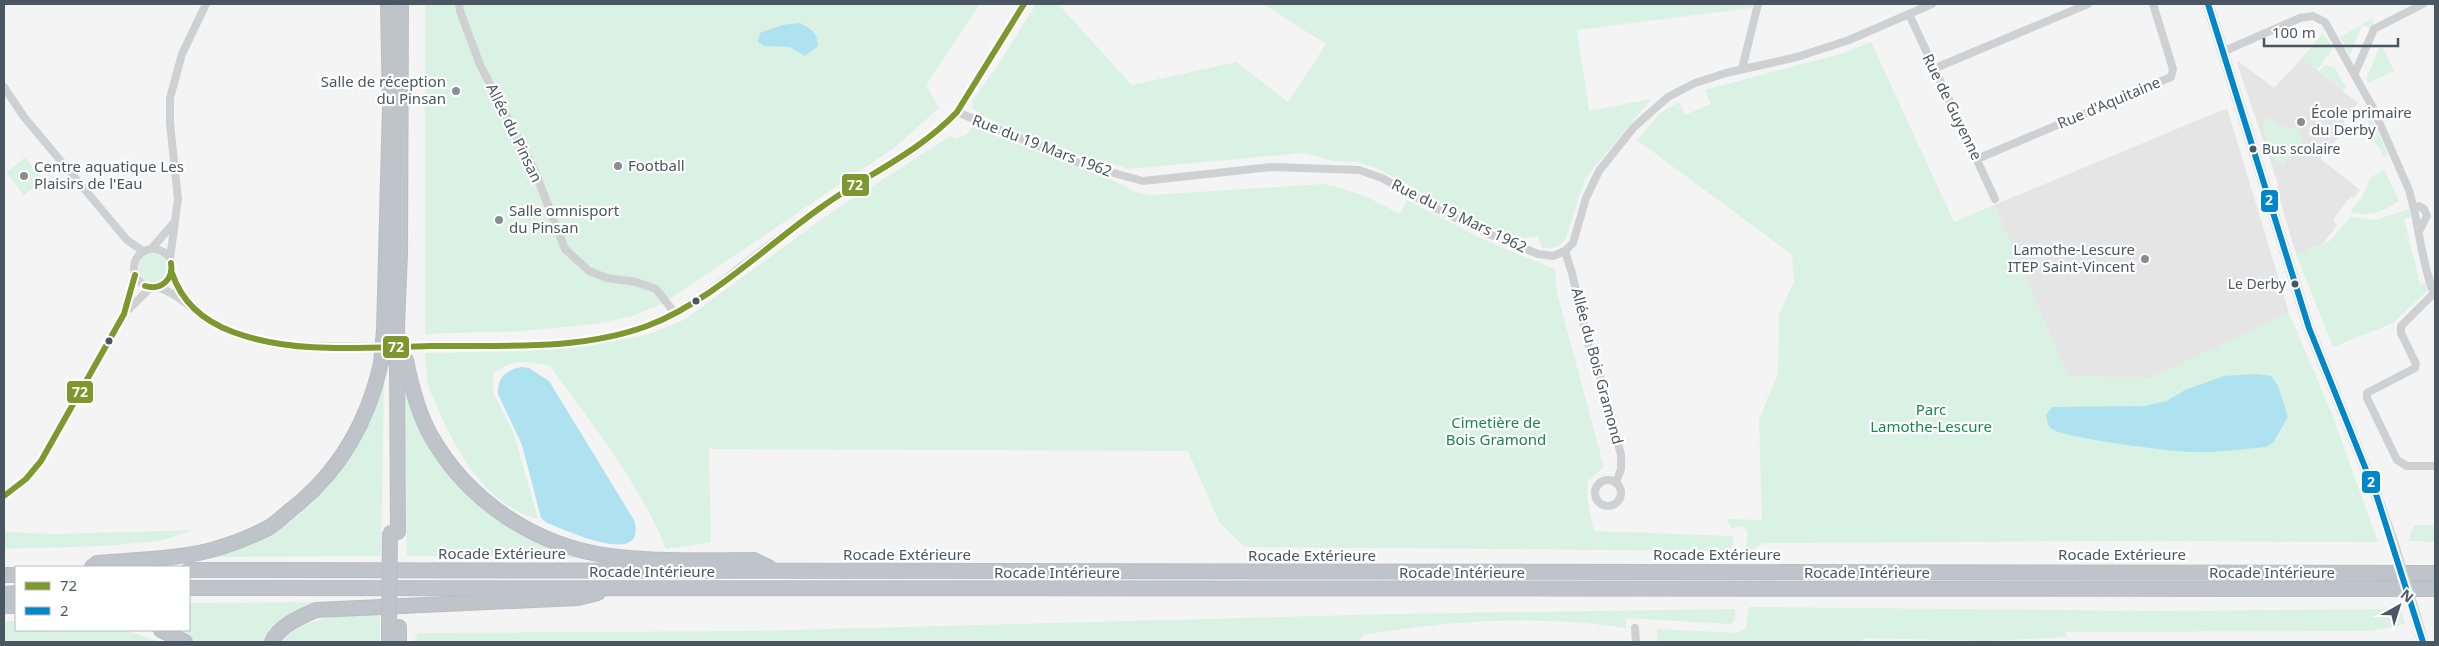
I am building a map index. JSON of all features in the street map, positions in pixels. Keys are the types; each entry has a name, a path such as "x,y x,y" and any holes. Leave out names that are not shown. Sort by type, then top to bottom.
{"highway":[{"path":"388,4 394,252 394,627 389,642"},
{"path":"93,566 97,563 166,557 217,549 269,527 302,501 324,479 350,444 367,413 376,389 394,361 394,252 402,4"},
{"path":"394,361 411,385 431,435 466,484 492,507 517,525 541,537 571,547 610,556 754,560 778,572"},
{"name":"Rocade Extérieure","path":"190,570 2435,573"},
{"name":"Rocade Intérieure","path":"190,588 2435,589"},
{"path":"272,642 275,634 300,617 316,610 578,598 614,588"},
{"path":"394,627 399,642"},
{"path":"162,631 186,642"}],"street":[{"path":"180,297 172,273 170,258 178,199 170,124 170,98 182,54 206,4"},
{"name":"Allée du Pinsan","path":"459,4 480,65 534,169 564,249 589,271 607,278 636,282 656,289 675,313"},
{"path":"135,275 141,284 180,297 202,315 227,331 253,340 291,346 463,346 573,341 640,328 675,313 718,284 824,205 919,145 946,124 956,112 1024,4"},
{"path":"1742,68 1758,4"},
{"path":"1565,250 1573,242 1594,179 1634,127 1658,105 1680,90 1742,68 1823,50 1932,4"},
{"path":"1933,69 2088,4"},
{"name":"Rue d'Aquitaine","path":"1977,159 2171,76 2174,69 2153,4"},
{"path":"2208,4 2309,328 2377,497 2423,642"},
{"path":"2355,73 2374,29 2423,4"},
{"name":"Rue de Guyenne","path":"1909,14 1995,199"},
{"path":"2222,50 2300,18 2313,16 2320,18 2329,27 2365,91 2410,190 2414,209 2421,207 2426,212 2425,221 2419,231 2434,293 2401,326 2401,333 2416,364 2415,368 2367,393 2367,398 2397,460 2407,466 2435,466"},
{"path":"4,87 24,117 127,240 143,251"},
{"name":"Rue du 19 Mars 1962","path":"956,112 1084,165 1143,181 1272,167 1360,170 1382,178 1448,214 1538,254 1553,256 1565,250"},
{"path":"152,248 174,222"},
{"path":"124,314 135,275 135,260 127,240"},
{"path":"135,260 143,251 152,248 161,250 170,258"},
{"name":"Allée du Bois Gramond","path":"1565,250 1588,344 1599,372 1621,455 1621,469 1616,483"},
{"path":"4,496 26,479 41,461 124,314 139,297 166,282 172,273"},
{"path":"1635,628 1636,642"}],"shaded area":[{"path":"2302,58 2358,103 2344,121 2346,128 2321,159 2360,190 2354,198 2351,196 2337,214 2333,221 2337,225 2323,244 2296,254 2277,190 2278,184 2237,63 2238,61 2274,88"},
{"name":"Lamothe-Lescure ITEP Saint-Vincent","path":"2227,108 2289,313 2150,378 2068,376 1994,205"}],"green space":[{"path":"425,4 980,4 926,85 939,108 894,148 662,304 632,316 596,324 522,331 425,334"},
{"path":"1036,4 1058,4 1132,85 1236,62 1288,102 1326,44 1263,4 1752,4 1751,8 1577,30 1589,111 1651,99 1585,179 1565,240 1557,247 1542,248 1538,236 1518,240 1439,203 1376,168 1357,162 1334,161 1303,153 1128,169 1102,160 1094,162 999,124 972,108 972,101 998,65"},
{"path":"2371,19 2375,26 2370,28 2362,25 2350,55 2340,37"},
{"path":"2323,33 2333,48 2317,70 2302,58"},
{"name":"Parc Lamothe-Lescure","path":"1871,42 1954,222 1994,205 2068,376 2150,378 2289,313 2332,414 2378,542 1763,543 1754,549 1745,550 1748,533 1743,526 1731,528 1727,519 1762,520 1759,420 1778,373 1779,314 1794,282 1792,255 1637,140 1660,113 1679,102 1685,115 1711,104 1705,90 1844,53"},
{"path":"2381,44 2394,71 2368,83 2366,79"},
{"path":"2325,65 2334,67 2346,87 2342,90 2319,71"},
{"path":"2370,115 2388,155 2383,158 2381,150 2372,138 2367,116"},
{"path":"2268,117 2284,127 2299,129 2303,145 2290,155 2283,167 2272,157 2262,125"},
{"name":"Cimetière de Bois Gramond","path":"972,127 1116,182 1136,192 1151,195 1323,184 1363,196 1400,214 1407,200 1482,239 1555,269 1557,293 1604,467 1587,482 1588,503 1594,531 1733,536 1734,543 1730,551 1245,547 1219,522 1188,451 709,449 711,542 666,549 643,501 614,454 550,366 527,362 507,365 493,374 493,392 514,434 538,519 504,503 476,476 465,460 446,426 430,390 427,380 425,353 528,351 568,347 646,335 684,320 829,214 950,136 955,139 966,135"},
{"name":"Centre aquatique Les Plaisirs de l'Eau","path":"25,158 43,179 24,195 6,173"},
{"path":"2384,169 2399,201 2370,214 2350,211 2362,197 2370,178"},
{"path":"2409,209 2411,217 2404,219 2420,284 2427,282 2429,289 2393,323 2333,347 2296,254 2330,241 2350,217 2376,220"},
{"path":"153,254 163,258 167,268 163,278 153,282 143,278 139,268 143,258"},
{"path":"384,382 381,556 215,557 259,541 282,528 303,512 321,494 352,453 375,406"},
{"path":"405,387 424,439 459,484 584,558 407,556"},
{"path":"2414,525 2435,525 2435,542 2408,541"},
{"path":"196,530 158,541 105,546 4,549 4,532 55,534"},
{"path":"337,602 306,610 287,619 279,625 265,642 196,642 176,631 190,631 190,603"},
{"path":"1749,607 2151,611 2401,609 2405,624 2371,631 2065,632 2066,637 1988,641 1864,638 1862,642 1657,642 1657,629 1737,633 1746,628"},
{"path":"1735,609 1735,620 1731,624 1626,618 1626,628 1561,622 1495,621 1396,630 1364,635 1358,642 414,642 418,633 753,631 1391,614"},
{"path":"351,615 380,615 380,642 281,642 296,629 304,625 322,619"},
{"path":"4,621 15,621 15,631 128,631 160,642 4,642"}],"water":[{"path":"800,23 813,31 818,41 818,46 805,56 790,47 764,46 758,42 760,33 782,25"},
{"path":"522,367 529,368 549,381 634,520 635,535 629,542 618,545 586,538 547,523 541,518 522,445 498,394 499,383 504,375"},
{"path":"2256,374 2271,376 2278,386 2288,417 2273,443 2266,447 2202,452 2143,447 2061,433 2052,429 2047,421 2046,415 2052,407 2145,406 2167,401 2185,390 2224,376"}],"transit line":[{"name":"72","path":"172,273 176,284 195,310 222,328 257,339 306,347 540,345 595,340 647,326 671,316 694,303 738,272 823,206 909,151 942,126 957,112 1024,4"},
{"name":"2","path":"2208,4 2309,328 2377,497 2423,642"},
{"name":"72","path":"145,286 156,287 165,282 170,274 171,263"},
{"name":"72","path":"4,496 26,479 41,461 124,314 135,275"}],"place":[{"name":"Salle de réception du Pinsan","path":"456,91"},
{"name":"École primaire du Derby","path":"2301,122"},
{"name":"Bus scolaire","path":"2253,149"},
{"name":"Football","path":"618,166"},
{"name":"Centre aquatique Les Plaisirs de l'Eau","path":"24,176"},
{"name":"Salle omnisport du Pinsan","path":"499,220"},
{"name":"Lamothe-Lescure ITEP Saint-Vincent","path":"2145,259"},
{"name":"Le Derby","path":"2295,284"}]}
